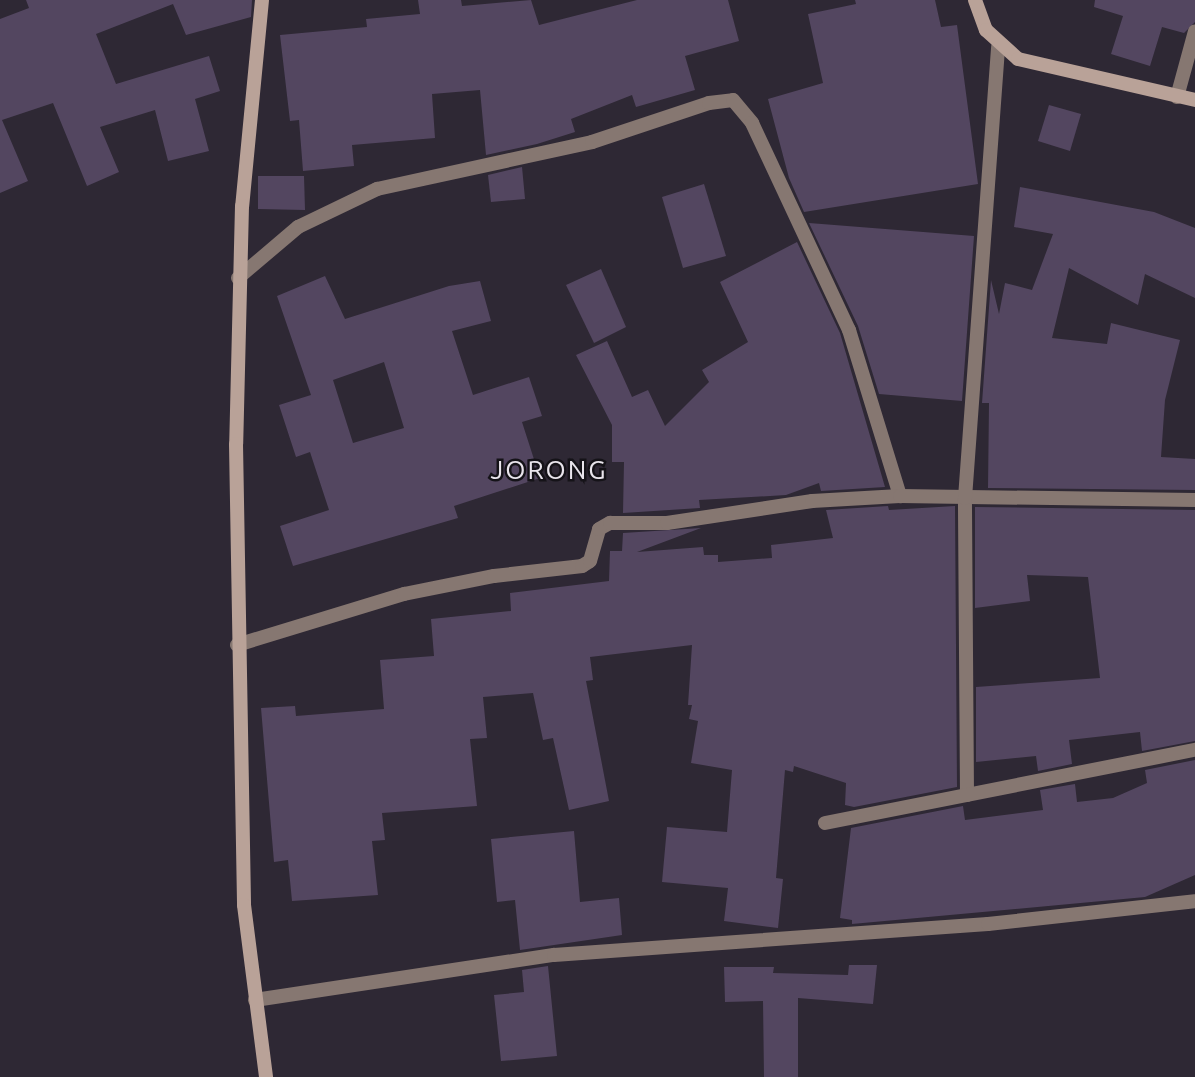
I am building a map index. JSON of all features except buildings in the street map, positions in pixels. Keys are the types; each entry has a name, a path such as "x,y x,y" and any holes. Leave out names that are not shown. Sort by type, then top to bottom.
{"street":[{"path":"262,0 238,278 237,645 244,905 266,1077"},
{"path":"975,0 986,30 998,46 1034,66 1195,100"},
{"path":"1177,97 1195,32"},
{"path":"967,795 965,498 998,46"},
{"path":"238,278 298,227 377,189 592,142 709,103 733,100 752,123 849,330 900,496"},
{"path":"237,645 404,594 494,576 582,566 590,562 599,528 610,523 667,523 812,501 900,496 1195,500"},
{"path":"825,823 1195,750"},
{"path":"255,1000 554,955 988,924 1195,901"}],"district":[{"name":"JORONG","path":"549,470"}]}
